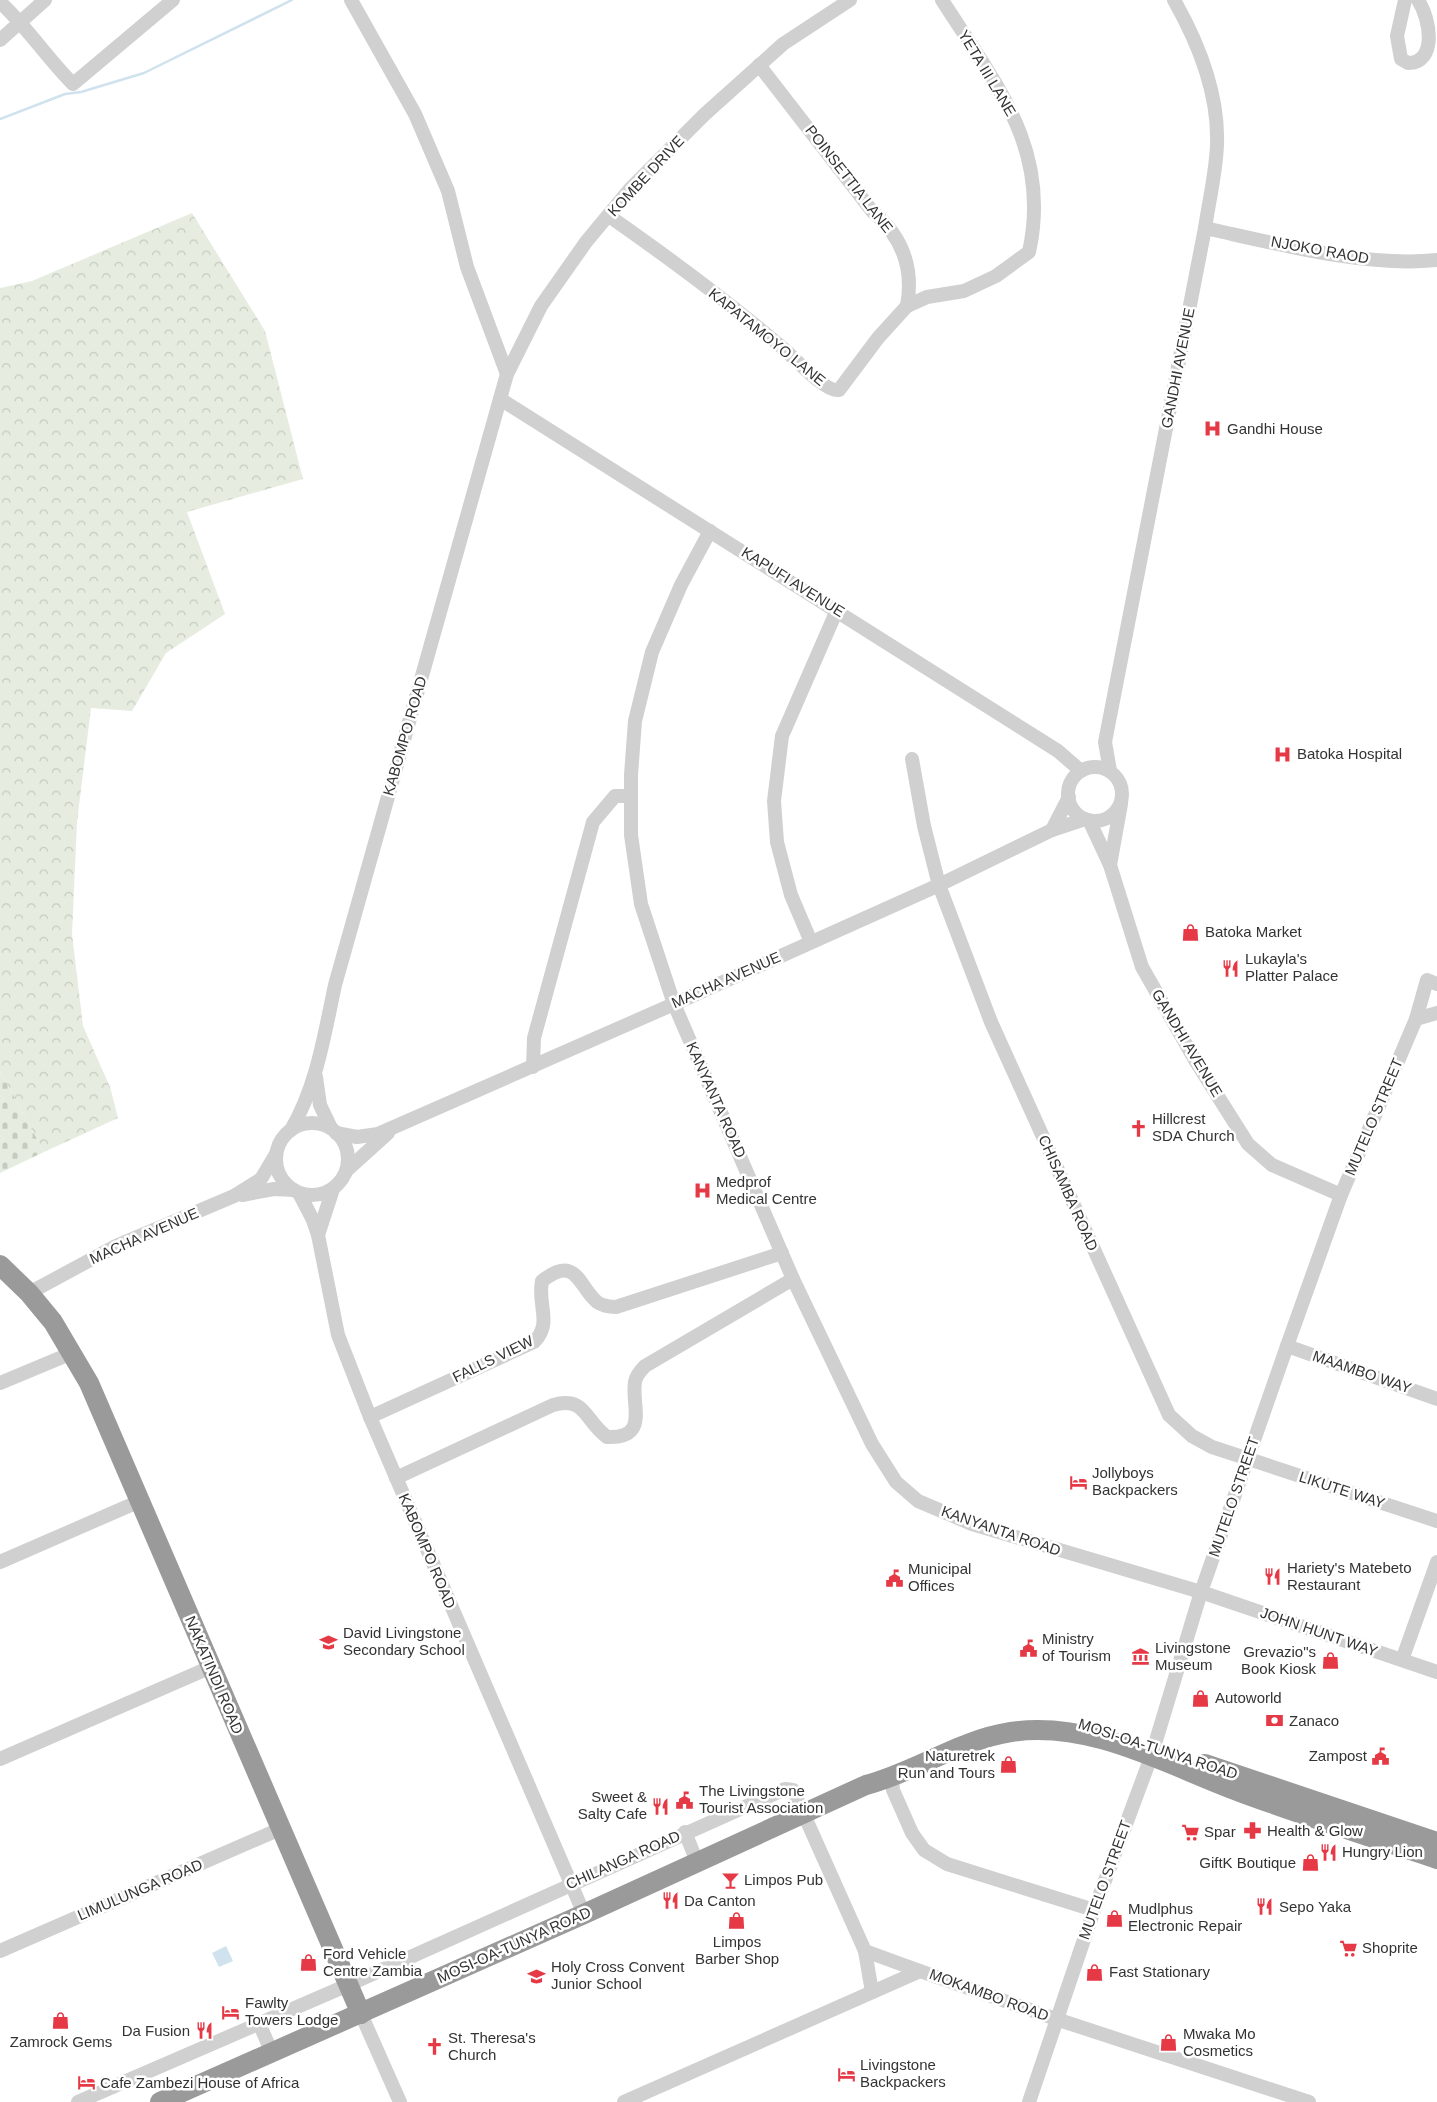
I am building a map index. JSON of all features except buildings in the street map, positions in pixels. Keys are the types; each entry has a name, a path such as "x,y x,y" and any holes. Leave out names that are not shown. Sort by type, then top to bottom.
{"highway":[{"name":"NAKATINDI ROAD","path":"0,1265 29,1293 53,1322 89,1383 361,2014"},
{"name":"MOSI-OA-TUNYA ROAD","path":"160,2102 272,2054 804,1814 883,1781 978,1727 1023,1718 1070,1720 1106,1728 1247,1794 1437,1859"},
{"name":"MOSI-OA-TUNYA ROAD","path":"1153,1751 1437,1842"}],"street":[{"path":"0,40 20,20 45,0"},
{"path":"0,2 20,20 42,50 73,84 173,0"},
{"path":"351,0 414,114 448,191 467,266 507,374"},
{"name":"KOMBE DRIVE","path":"500,400 507,374 541,306 586,242 630,189 705,114 783,44 850,0"},
{"name":"YETA III LANE","path":"907,306 927,296 964,291 996,276 1029,252 1035,225 1030,163 1016,119 942,0"},
{"name":"GANDHI AVENUE","path":"1110,771 1104,742 1205,228 1217,145 1212,88 1196,41 1174,0"},
{"path":"1405,0 1397,36 1401,58 1408,63 1423,59 1432,50 1434,32 1418,0"},
{"name":"POINSETTIA LANE","path":"759,65 872,211 890,227 909,270 907,306"},
{"name":"KAPATAMOYO LANE","path":"609,216 665,255 755,324 812,375 833,390 839,390 872,345 907,306"},
{"name":"NJOKO RAOD","path":"1205,228 1271,242 1380,260 1418,262 1437,260"},
{"name":"KAPUFI AVENUE","path":"500,400 1058,750 1084,770"},
{"name":"KABOMPO ROAD","path":"291,1130 304,1106 316,1074 336,985 500,400"},
{"name":"KANYANTA ROAD","path":"710,531 681,585 652,652 636,721 631,796 631,834 642,904 674,1004 793,1279 872,1444 896,1482 918,1501 972,1524 1201,1592"},
{"path":"811,942 791,895 779,851 774,802 782,736 837,610"},
{"name":"GANDHI AVENUE","path":"1084,770 1104,742"},
{"name":"CHISAMBA ROAD","path":"912,759 924,826 938,885 991,1022 1169,1414 1192,1436 1212,1447 1247,1459"},
{"path":"1094,767 1110,771 1121,785 1122,801 1118,808 1106,819 1087,820 1072,806 1069,797 1069,787 1074,778 1084,770 1094,767"},
{"path":"533,1067 534,1038 593,822 615,796 631,796"},
{"path":"1052,830 1069,797"},
{"name":"GANDHI AVENUE","path":"1110,865 1122,801"},
{"name":"GANDHI AVENUE","path":"1087,820 1110,865 1142,967 1194,1060 1248,1144 1272,1165 1341,1195"},
{"name":"MACHA AVENUE","path":"334,1131 364,1136 378,1134 533,1067 938,885 1052,830 1087,820"},
{"name":"MUTELO STREET","path":"1029,2102 1094,1910 1153,1751 1201,1592 1341,1195 1432,982"},
{"path":"1416,1019 1437,1013"},
{"name":"KABOMPO ROAD","path":"316,1074 320,1105 334,1131"},
{"path":"308,1123 320,1124 334,1131 346,1146 347,1170 333,1189 322,1194 311,1195 296,1191 281,1178 276,1154 280,1143 291,1130 308,1123"},
{"name":"MACHA AVENUE","path":"347,1170 398,1125"},
{"name":"MACHA AVENUE","path":"29,1293 116,1246 234,1196 261,1179 276,1154"},
{"name":"MACHA AVENUE","path":"234,1196 274,1189 296,1191"},
{"name":"KABOMPO ROAD","path":"318,1236 333,1189"},
{"name":"KABOMPO ROAD","path":"296,1191 310,1213 318,1236 338,1335 370,1417 584,1914"},
{"name":"FALLS VIEW","path":"370,1417 534,1342 542,1334 544,1321 541,1288 542,1281 548,1276 564,1271 572,1272 580,1278 597,1301 616,1307 782,1253"},
{"path":"396,1478 553,1405 566,1402 574,1402 608,1437 619,1437 629,1432 635,1422 638,1411 634,1384 638,1373 645,1366 793,1279"},
{"name":"MAAMBO WAY","path":"1287,1346 1437,1399"},
{"path":"0,1383 72,1353"},
{"name":"LIKUTE WAY","path":"1247,1459 1437,1521"},
{"path":"0,1562 140,1501"},
{"path":"1402,1660 1437,1562"},
{"name":"JOHN HUNT WAY","path":"1201,1592 1437,1672"},
{"path":"0,1759 211,1667"},
{"path":"883,1781 912,1833 924,1850 932,1855 948,1864 1094,1910"},
{"name":"CHILANGA ROAD","path":"78,2102 348,1985 685,1832 785,1789 793,1790 865,1951 872,1992"},
{"name":"LIMULUNGA ROAD","path":"0,1951 280,1829"},
{"path":"685,1832 697,1862"},
{"path":"865,1951 920,1971"},
{"name":"MOKAMBO ROAD","path":"624,2102 920,1971 1056,2019 1309,2102"},
{"name":"NAKATINDI ROAD","path":"361,2014 400,2102"},
{"path":"259,2023 272,2054"}],"green space":[{"path":"192,213 265,331 303,479 187,512 225,614 166,653 132,711 91,708 77,822 72,934 83,1026 110,1087 118,1118 44,1152 0,1071 0,288 32,281"},
{"path":"0,1071 44,1152 0,1173"}],"water":[{"path":"226,1946 233,1961 219,1967 212,1953"}],"waterway":[{"path":"0,119 65,94 81,92 144,73 292,0"}],"place":[{"name":"Gandhi House","path":"1213,429"},
{"name":"Batoka Hospital","path":"1283,754"},
{"name":"Batoka Market","path":"1191,932"},
{"name":"Lukayla's Platter Palace","path":"1231,968"},
{"name":"Hillcrest SDA Church","path":"1138,1128"},
{"name":"Medprof Medical Centre","path":"702,1191"},
{"name":"Jollyboys Backpackers","path":"1078,1482"},
{"name":"Hariety's Matebeto Restaurant","path":"1273,1577"},
{"name":"Municipal Offices","path":"894,1578"},
{"name":"David Livingstone Secondary School","path":"329,1642"},
{"name":"Ministry of Tourism","path":"1028,1648"},
{"name":"Livingstone Museum","path":"1141,1657"},
{"name":"Grevazio\"s Book Kiosk","path":"1330,1661"},
{"name":"Autoworld","path":"1201,1698"},
{"name":"Zanaco","path":"1275,1721"},
{"name":"Zampost","path":"1381,1756"},
{"name":"Naturetrek Run and Tours","path":"1009,1765"},
{"name":"The Livingstone Tourist Association","path":"685,1800"},
{"name":"Sweet & Salty Cafe","path":"661,1806"},
{"name":"Health & Glow","path":"1253,1831"},
{"name":"Spar","path":"1190,1832"},
{"name":"Hungry Lion","path":"1328,1852"},
{"name":"GiftK Boutique","path":"1310,1863"},
{"name":"Limpos Pub","path":"730,1880"},
{"name":"Da Canton","path":"670,1901"},
{"name":"Sepo Yaka","path":"1265,1907"},
{"name":"Mudlphus Electronic Repair","path":"1114,1918"},
{"name":"Limpos Barber Shop","path":"737,1921"},
{"name":"Shoprite","path":"1348,1948"},
{"name":"Ford Vehicle Centre Zambia","path":"309,1963"},
{"name":"Fast Stationary","path":"1095,1972"},
{"name":"Holy Cross Convent Junior School","path":"537,1976"},
{"name":"Fawlty Towers Lodge","path":"231,2012"},
{"name":"Zamrock Gems","path":"61,2021"},
{"name":"Da Fusion","path":"204,2031"},
{"name":"Mwaka Mo Cosmetics","path":"1169,2043"},
{"name":"St. Theresa's Church","path":"434,2047"},
{"name":"Livingstone Backpackers","path":"846,2074"},
{"name":"Cafe Zambezi House of Africa","path":"86,2083"}]}
